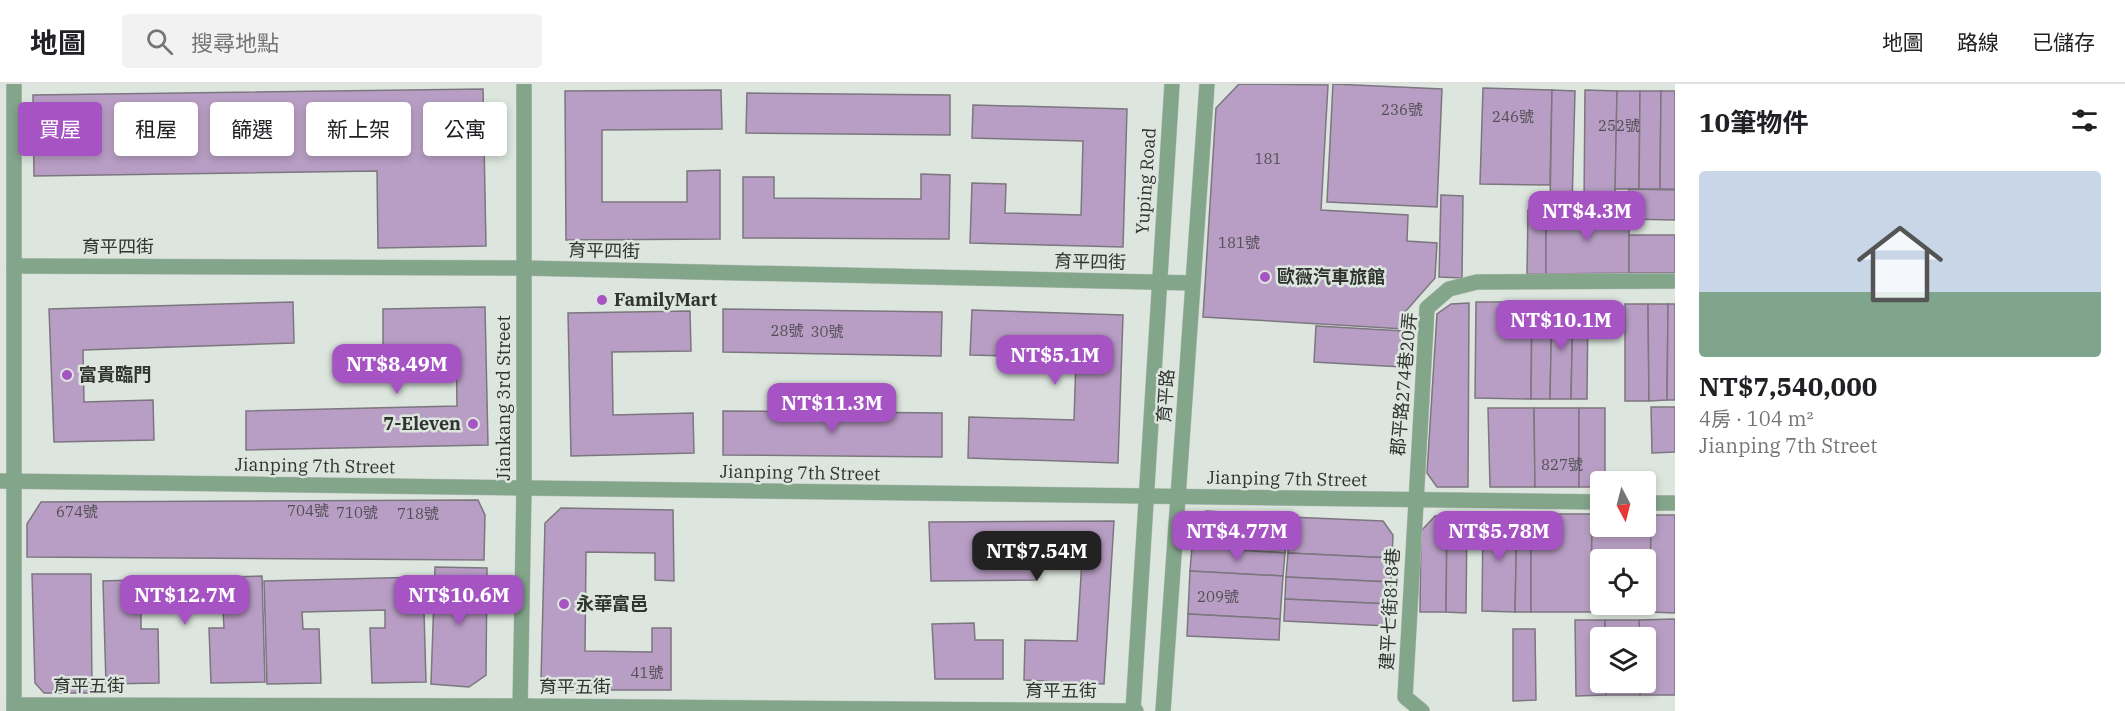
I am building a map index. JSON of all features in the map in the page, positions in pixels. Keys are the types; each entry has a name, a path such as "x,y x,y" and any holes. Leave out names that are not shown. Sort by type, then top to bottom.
{"street":[{"path":"14,84 14,266 6,481 14,708"},
{"name":"Jiankang 3rd Street","path":"520,709 524,489 524,84"},
{"name":"Yuping Road","path":"1134,711 1172,84"},
{"name":"育平路","path":"1163,711 1207,84"},
{"name":"育平四街","path":"14,266 524,268 1193,283"},
{"name":"郡平路274巷20弄","path":"1415,501 1426,308 1449,289 1476,282 1675,281"},
{"name":"Jianping 7th Street","path":"6,481 1590,502"},
{"name":"建平七街818巷","path":"1415,501 1405,697 1422,711"},
{"path":"1656,502 1675,503"},
{"name":"育平五街","path":"14,708 1134,711"}],"building":[{"path":"1239,84 1328,85 1321,210 1408,215 1407,241 1437,243 1435,278 1405,312 1404,329 1203,317 1216,108"},
{"path":"1333,84 1442,89 1437,207 1327,202"},
{"path":"1483,88 1552,90 1550,185 1480,184"},
{"path":"483,89 483,102 423,102 423,156 484,156 486,246 378,248 377,171 34,176 34,156 102,156 102,102 33,102 33,95"},
{"path":"721,90 722,129 602,130 602,202 687,202 687,171 720,170 720,239 566,240 565,91"},
{"path":"1552,90 1575,91 1572,208 1550,207"},
{"path":"1585,90 1617,91 1615,205 1584,204"},
{"path":"1617,91 1640,91 1639,189 1615,189"},
{"path":"1640,91 1661,91 1660,189 1639,189"},
{"path":"1661,91 1675,91 1675,189 1660,189"},
{"path":"747,93 950,95 950,135 746,133"},
{"path":"973,105 1127,109 1123,247 970,243 972,183 1006,184 1005,213 1081,215 1083,141 972,138"},
{"path":"921,174 950,175 949,239 743,238 743,177 774,177 774,198 921,199"},
{"path":"1629,189 1675,190 1675,220 1629,219"},
{"path":"1441,195 1463,196 1462,278 1439,277"},
{"path":"1528,210 1546,210 1546,274 1527,274"},
{"path":"1546,210 1629,211 1629,273 1546,274"},
{"path":"1629,235 1675,235 1675,273 1629,273"},
{"name":"富貴臨門","path":"293,302 294,343 83,350 84,402 153,400 154,440 54,442 49,309"},
{"path":"1476,302 1532,302 1531,399 1475,398"},
{"path":"1532,302 1552,302 1550,399 1531,399"},
{"path":"1552,302 1573,303 1571,399 1550,399"},
{"path":"1469,303 1468,487 1437,487 1427,473 1437,314 1451,304"},
{"path":"1573,303 1588,303 1587,399 1571,399"},
{"path":"1625,304 1648,304 1649,401 1625,401"},
{"path":"1648,304 1668,304 1667,400 1649,401"},
{"path":"1668,304 1675,304 1675,400 1667,400"},
{"path":"485,307 488,445 246,450 246,411 457,406 456,348 383,350 383,309"},
{"path":"723,309 942,312 941,356 723,352"},
{"path":"972,310 1123,315 1118,463 968,458 969,417 1074,420 1076,358 970,355"},
{"path":"690,311 691,351 612,352 613,415 693,413 694,453 571,456 568,313"},
{"path":"1316,326 1404,331 1402,367 1314,362"},
{"path":"1651,407 1675,407 1675,452 1652,453"},
{"path":"1488,408 1534,408 1535,487 1490,487"},
{"path":"1534,408 1579,408 1579,487 1535,487"},
{"path":"1579,408 1605,408 1605,471 1590,471 1590,487 1579,487"},
{"path":"723,411 942,413 942,457 723,455"},
{"path":"478,500 485,515 484,560 27,557 27,524 41,502"},
{"name":"永華富邑","path":"561,508 673,510 674,581 655,580 655,553 586,552 585,651 652,652 652,628 671,628 671,690 552,690 541,680 545,523"},
{"path":"1206,511 1287,516 1285,553 1192,547 1193,523"},
{"path":"1483,513 1517,514 1515,612 1482,611"},
{"path":"1517,514 1531,514 1531,612 1515,612"},
{"path":"1531,514 1590,514 1590,612 1531,612"},
{"path":"1656,515 1675,515 1675,613 1656,612 1656,549 1651,549 1651,537 1656,537"},
{"path":"1435,516 1447,516 1446,612 1420,612 1421,531"},
{"path":"1447,516 1467,516 1466,613 1446,612"},
{"path":"1289,517 1383,521 1393,535 1392,558 1288,553"},
{"path":"1114,521 1104,684 1024,680 1025,640 1077,641 1082,560 1035,560 1036,580 931,581 929,522"},
{"path":"1592,537 1651,537 1651,549 1592,549"},
{"path":"1192,547 1285,553 1283,576 1190,571"},
{"path":"1288,553 1392,558 1391,582 1286,577"},
{"path":"435,567 487,568 486,675 469,687 431,684"},
{"path":"1190,571 1283,576 1280,619 1188,614"},
{"path":"32,574 91,574 92,693 44,693 35,683"},
{"path":"262,576 265,682 211,683 209,628 224,628 223,610 141,612 141,629 158,629 159,683 106,684 103,581"},
{"path":"423,577 426,682 372,683 370,628 385,628 385,610 302,612 303,629 319,629 321,683 267,684 264,581"},
{"path":"1286,577 1391,582 1390,604 1285,599"},
{"path":"1285,599 1390,604 1389,626 1284,621"},
{"path":"1188,614 1280,619 1279,640 1187,636"},
{"path":"1675,619 1675,695 1640,695 1640,693 1656,693 1656,627 1639,627 1639,620"},
{"path":"1575,620 1605,620 1605,627 1590,627 1590,693 1606,693 1606,695 1576,696"},
{"path":"1605,620 1639,620 1639,627 1605,627"},
{"path":"974,623 975,640 1003,640 1003,679 935,679 932,624"},
{"path":"1513,629 1535,629 1536,700 1513,701"},
{"path":"1606,693 1640,693 1640,695 1606,695"}],"place":[{"name":"歐薇汽車旅館","path":"1265,277"},
{"name":"FamilyMart","path":"602,300"},
{"name":"富貴臨門","path":"67,375"},
{"name":"7-Eleven","path":"473,424"},
{"name":"永華富邑","path":"564,604"}]}
